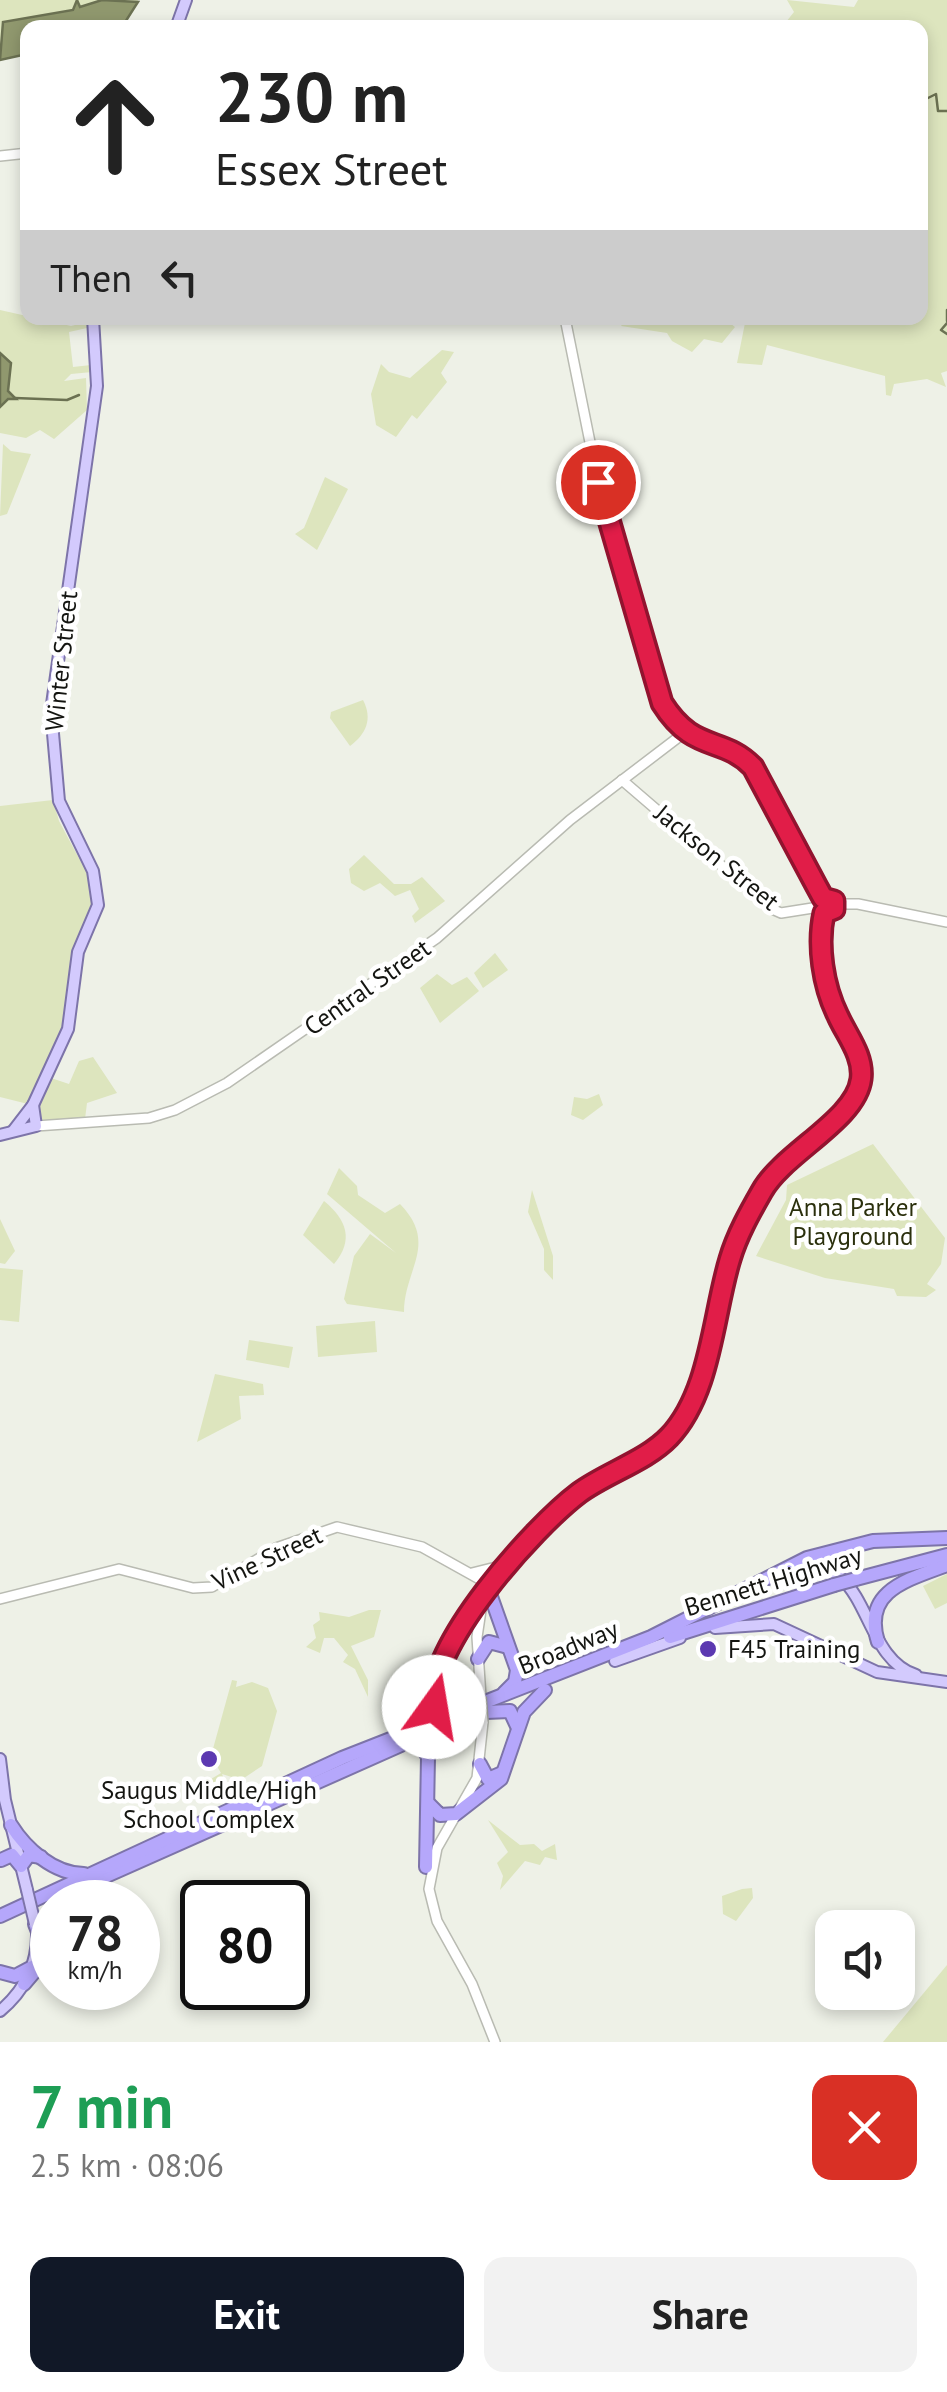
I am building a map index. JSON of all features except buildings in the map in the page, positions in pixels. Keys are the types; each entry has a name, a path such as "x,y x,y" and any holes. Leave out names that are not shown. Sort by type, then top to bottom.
{"highway":[{"name":"Bennett Highway","path":"681,1623 820,1553 874,1541 947,1538"},
{"name":"Bennett Highway","path":"615,1661 700,1625 947,1554"},
{"path":"878,1642 872,1618 881,1598 947,1565"},
{"path":"428,1756 409,1737 428,1716 438,1674 450,1649 491,1589"},
{"path":"484,1709 514,1684 512,1655 491,1589"},
{"name":"Broadway","path":"88,1880 328,1764 444,1728 681,1623"},
{"path":"450,1649 467,1644 478,1659 491,1641 512,1655 533,1678 557,1677"},
{"name":"Broadway","path":"409,1737 463,1712 545,1690 615,1661"},
{"path":"428,1803 444,1816 463,1809 505,1774 524,1712 545,1690"},
{"path":"432,1698 439,1713 463,1712"},
{"path":"480,1764 486,1778 498,1778 505,1770 518,1725 510,1711 484,1709"},
{"path":"426,1867 428,1756 444,1728"},
{"path":"10,1825 57,1868 94,1877"},
{"path":"0,1862 10,1825"},
{"path":"0,1862 12,1855 22,1866 29,1855 41,1857"},
{"path":"57,1868 60,1880"},
{"path":"91,1880 94,1877"},
{"name":"Broadway","path":"2,1919 30,1907"},
{"path":"0,1972 18,1975 30,1967"},
{"path":"24,1984 30,1976"}],"main road":[{"name":"Winter Street","path":"13,1131 33,1105 68,1028 78,952 98,904 93,871 60,804 52,725 97,386 93,325"},
{"path":"495,2042 437,1921 429,1889 437,1848 463,1809 480,1764 484,1709 478,1659 479,1620 491,1589 509,1564 574,1498 672,1434 697,1384 732,1254 764,1188 857,1094 860,1062 836,1014 826,980 821,944 822,906 753,767 745,758 684,733 662,703 592,458 566,325"},
{"name":"Central Street","path":"0,1135 36,1126 148,1118 175,1110 227,1082 437,938 550,837 684,733"},
{"name":"Jackson Street","path":"622,780 772,909 781,913 822,906"},
{"path":"822,906 832,898 835,904 852,903 947,922"},
{"path":"33,1105 36,1126"},
{"name":"Vine Street","path":"0,1599 119,1569 188,1587 212,1587 276,1548 337,1527 414,1545 472,1574 491,1589"},
{"path":"472,1574 509,1564"},
{"name":"Broadway","path":"681,1623 792,1570 816,1567 833,1572 851,1586 878,1642 902,1670 947,1680"},
{"name":"Broadway","path":"615,1661 710,1629 760,1623 786,1628 861,1665 899,1678 947,1680"},
{"path":"861,1665 880,1661 878,1642"},
{"path":"0,1759 10,1825 30,1903"},
{"path":"463,1809 440,1834 426,1867 425,1900 432,1924 474,1992"},
{"path":"0,2010 24,1984 30,1971"}],"green space":[{"path":"0,0 138,0 128,20 20,20 20,56 0,60"},
{"path":"787,0 854,7 858,0 947,0 947,371 941,373 946,387 927,379 894,384 891,396 886,395 885,376 767,345 762,365 737,363 745,325 928,325 928,20 788,20 794,12"},
{"path":"0,310 20,315 20,325 87,325 69,332 73,367 91,365 92,372 71,374 64,381 86,378 87,410 54,439 40,430 26,438 0,433"},
{"path":"621,326 735,327 722,343 704,339 692,352 672,341 667,333"},
{"path":"442,350 454,352 441,373 447,382 417,419 412,415 396,437 376,425 371,394 381,364 389,372 410,378"},
{"path":"3,444 11,451 31,454 7,514 0,516"},
{"path":"325,477 348,489 317,550 295,534 304,528"},
{"path":"363,700 366,726 350,746 330,718 331,712"},
{"path":"53,800 59,821 90,879 92,899 90,914 71,953 66,1023 28,1104 0,1097 0,806"},
{"path":"364,855 394,884 411,884 422,877 445,901 415,923 412,916 419,909 410,890 395,896 380,883 364,891 351,883 349,869"},
{"path":"495,953 508,970 483,988 474,973"},
{"path":"437,974 452,985 467,977 479,991 440,1023 420,988"},
{"path":"93,1057 117,1093 87,1103 85,1119 38,1120 38,1103 51,1078 69,1084 79,1061"},
{"path":"599,1094 603,1105 583,1120 571,1115 574,1097 587,1099"},
{"name":"Anna Parker Playground","path":"873,1144 945,1238 941,1264 927,1284 936,1290 926,1297 897,1296 894,1289 825,1278 756,1256 786,1200 787,1185"},
{"path":"339,1168 357,1186 358,1195 385,1213 400,1204 411,1218 418,1244 404,1312 347,1304 344,1299 354,1256 370,1234 396,1253 327,1194"},
{"path":"532,1190 553,1256 553,1280 544,1270 544,1249 528,1212"},
{"path":"324,1201 338,1215 345,1231 344,1247 334,1264 303,1235"},
{"path":"0,1219 15,1251 5,1264 0,1263"},
{"path":"0,1268 23,1270 19,1322 0,1320"},
{"path":"375,1321 377,1352 318,1357 316,1326"},
{"path":"249,1340 293,1347 289,1368 246,1360"},
{"path":"215,1374 263,1384 264,1395 239,1396 241,1419 197,1442"},
{"path":"947,1574 947,1603 935,1609 923,1586"},
{"path":"381,1610 374,1637 351,1646 368,1680 368,1697 355,1669 343,1662 348,1655 334,1638 324,1638 320,1653 306,1647 316,1638 313,1625 320,1620 319,1612 349,1617"},
{"path":"232,1680 237,1681 236,1687 252,1682 268,1688 277,1711 262,1766 241,1780 222,1774 228,1789 218,1794 211,1779 221,1773 211,1756"},
{"path":"488,1820 520,1845 534,1844 542,1851 555,1844 557,1860 545,1857 540,1865 525,1861 500,1890 503,1876 497,1863 508,1852"},
{"path":"752,1888 753,1898 736,1921 723,1914 722,1896"},
{"path":"947,1965 947,2042 883,2042 910,2010 915,2010 915,2004"}],"shaded area":[{"path":"77,0 80,7 102,0 138,2 126,20 20,20 20,56 0,60 3,22 73,10"},
{"path":"0,353 11,363 8,391 16,399 8,399 0,407"}],"waterway":[{"path":"928,98 936,94 938,111 947,111"},
{"path":"947,310 947,321"},
{"path":"947,323 941,330 947,334"},
{"path":"15,398 67,400 79,395"}],"place":[{"name":"F45 Training","path":"708,1649"},
{"name":"Saugus Middle/High School Complex","path":"209,1759"}],"route":[{"path":"434,1707 438,1671 469,1617 509,1564 574,1498 658,1446 674,1431 697,1384 737,1240 764,1188 783,1164 850,1102 859,1090 862,1076 859,1058 836,1014 823,960 824,913 834,909 834,901 828,896 823,898 753,767 745,758 684,733 662,703 598,482"}]}
